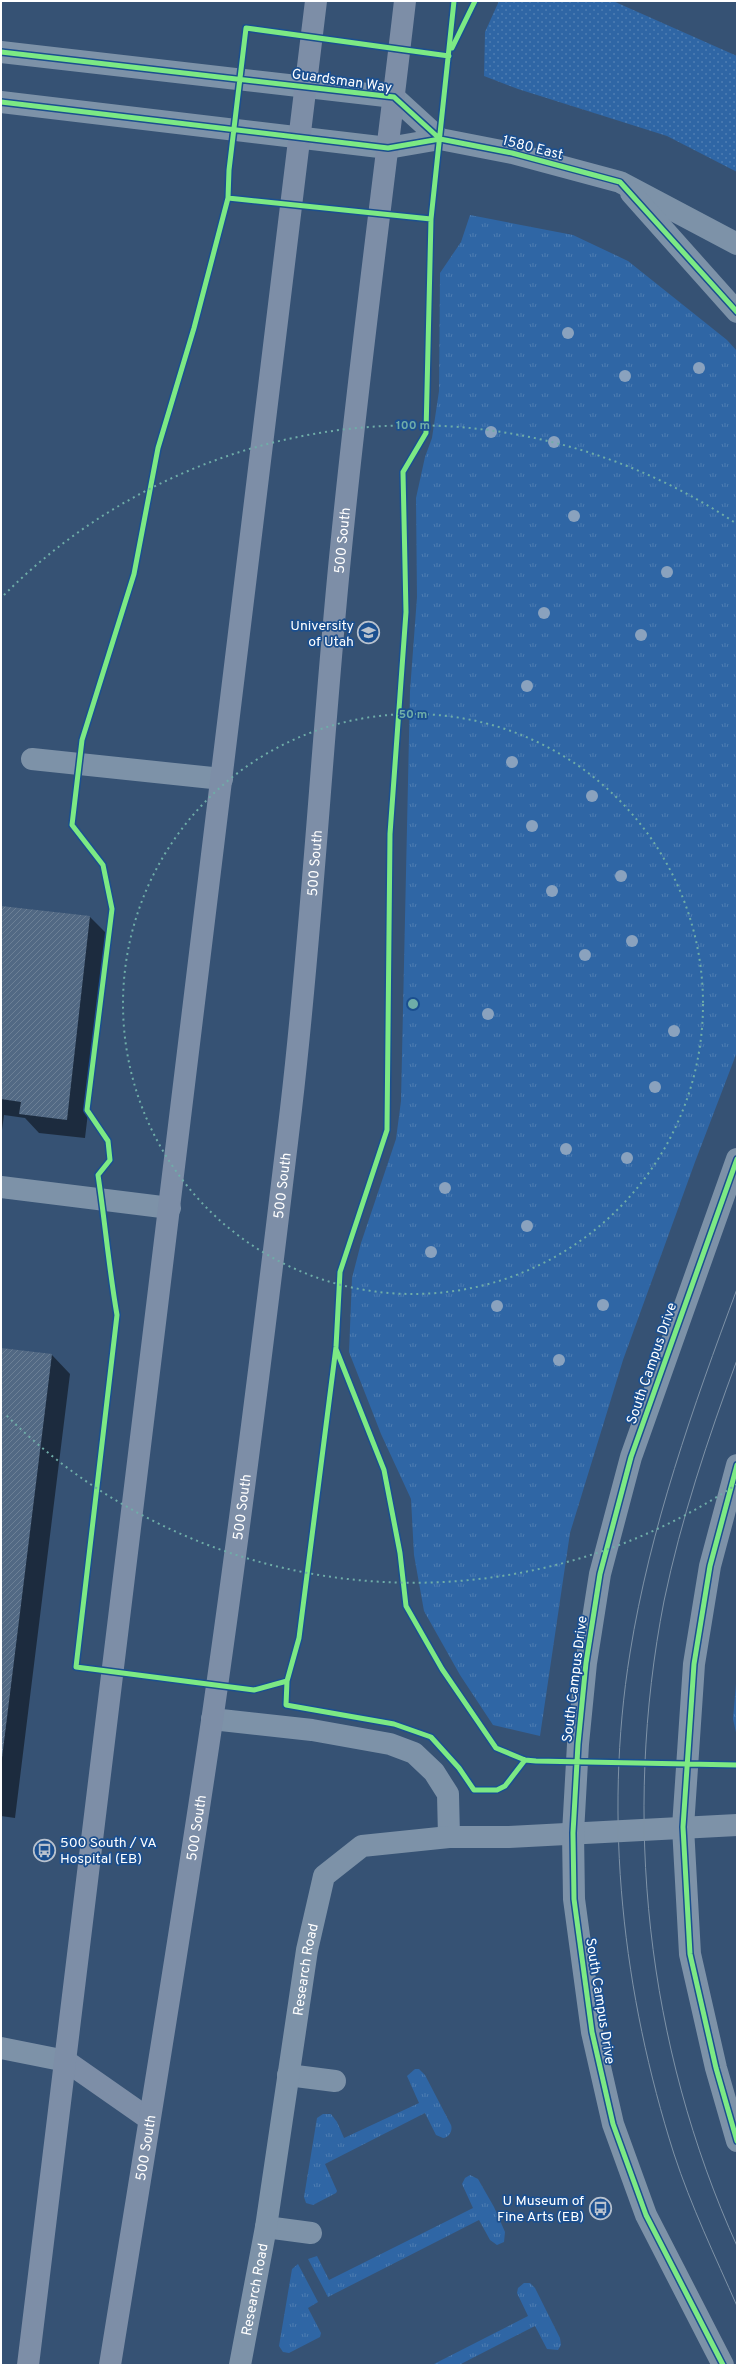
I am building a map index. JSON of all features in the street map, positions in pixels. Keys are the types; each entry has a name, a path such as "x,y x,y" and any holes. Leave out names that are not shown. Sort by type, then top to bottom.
{"main road":[{"path":"28,2365 301,137 316,1"},
{"name":"500 South","path":"110,2365 212,1719 292,1101 309,937 340,554 405,1"},
{"path":"66,2061 149,2119"}],"street":[{"name":"Guardsman Way","path":"1,52 394,97 440,139"},
{"path":"1,102 388,148 440,139"},
{"name":"1580 East","path":"440,139 512,153 620,182 737,244"},
{"path":"620,182 737,312"},
{"path":"32,759 222,778"},
{"name":"South Campus Drive","path":"723,2365 646,2215 613,2124 590,2024 574,1899 573,1833 578,1744 586,1663 600,1574 631,1457 737,1159"},
{"path":"1,1187 170,1208"},
{"path":"737,1464 710,1566 694,1664 683,1827 690,1954 716,2068 737,2141"},
{"path":"212,1719 312,1730 390,1744 414,1753 434,1772 448,1794 449,1837"},
{"name":"Research Road","path":"240,2365 266,2227 307,1950 324,1876 362,1846 449,1837 508,1837 737,1825"},
{"path":"1,2048 66,2061"},
{"path":"288,2075 335,2081"},
{"path":"266,2227 311,2233"}],"green space":[{"path":"499,1 613,1 737,56 737,172 667,136 518,89 484,76 485,32"},
{"path":"470,215 573,235 628,261 727,340 737,351 737,1052 695,1162 623,1360 570,1533 540,1736 493,1725 460,1675 424,1611 414,1555 411,1499 381,1434 349,1352 352,1278 361,1243 396,1139 401,1101 410,691 417,597 416,498 425,457 432,438 439,391 440,273 461,242"},
{"path":"737,1672 737,1737 733,1719"},
{"path":"415,2069 419,2069 425,2075 451,2125 449,2135 443,2138 436,2135 425,2113 325,2164 337,2191 336,2193 313,2205 306,2203 304,2197 317,2118 323,2114 331,2114 337,2122 344,2138 419,2103 407,2076"},
{"path":"470,2175 478,2179 494,2207 505,2232 504,2242 497,2245 490,2240 479,2220 328,2297 308,2259 317,2256 329,2280 473,2208 462,2184 465,2178"},
{"path":"298,2264 318,2302 308,2308 321,2333 320,2337 289,2353 283,2352 279,2346 292,2269"},
{"path":"524,2283 530,2283 535,2288 560,2338 561,2345 558,2350 547,2349 535,2326 459,2365 432,2365 528,2316 517,2293 518,2288"}],"building":[{"path":"1,906 90,916 67,1120 19,1114 21,1102 1,1099"},
{"path":"1,1348 52,1354 2,1758 1,1758"}],"tram line":[{"path":"737,1289 674,1468 649,1560 630,1653 622,1716 618,1779 619,1843 623,1906 631,1969 642,2032 656,2093 674,2154 688,2193 737,2306"},
{"path":"737,1360 696,1479 671,1570 664,1601 651,1682 645,1765 645,1847 651,1929 663,2011 681,2091 706,2169 737,2246"}],"cycle path":[{"path":"449,56 246,28 229,170 228,198 194,328 158,448 134,574 82,740 72,825 103,865 112,909 87,1110 108,1141 110,1160 98,1175 117,1315 76,1667 254,1690 287,1681 299,1638 336,1347 340,1272 387,1130 390,834 406,612 403,472 426,433 431,219 454,1"},
{"path":"452,48 475,1"},
{"path":"1,52 394,97 440,139"},
{"path":"1,102 388,148 440,139 512,153 620,182 737,312"},
{"path":"228,198 431,219"},
{"path":"723,2365 646,2215 613,2124 592,2032 574,1899 573,1833 578,1744 586,1663 600,1574 631,1457 737,1159"},
{"path":"336,1349 384,1470 400,1553 406,1606 442,1669 496,1748 525,1760 536,1761 737,1765"},
{"path":"737,1465 710,1566 694,1664 683,1827 690,1954 716,2068 737,2141"},
{"path":"287,1681 286,1705 394,1724 431,1737 459,1768 474,1790 497,1790 505,1786 525,1760"}],"place":[{"name":"University of Utah","path":"369,633"},
{"name":"500 South / VA Hospital (EB)","path":"45,1850"},
{"name":"U Museum of Fine Arts (EB)","path":"600,2208"}]}
